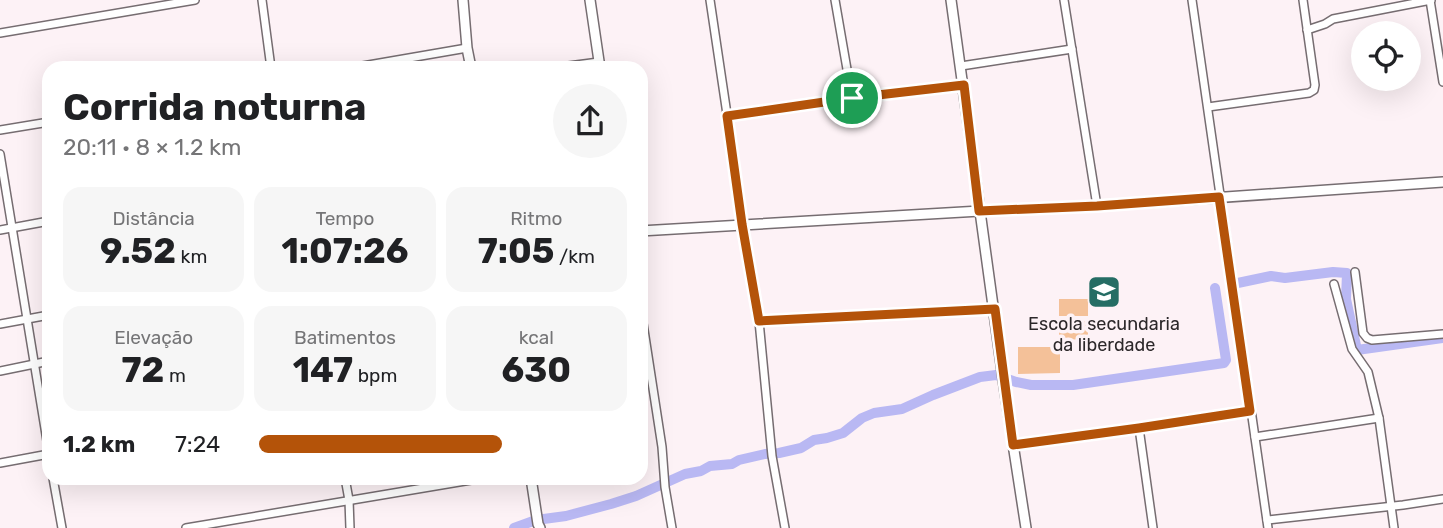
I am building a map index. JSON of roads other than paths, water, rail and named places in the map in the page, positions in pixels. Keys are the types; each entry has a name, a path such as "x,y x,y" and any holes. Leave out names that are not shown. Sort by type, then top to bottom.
{"street":[{"path":"0,33 195,0"},
{"path":"262,0 270,61"},
{"path":"463,0 470,61"},
{"path":"590,0 598,61"},
{"path":"710,0 742,224 759,321 772,453 785,528"},
{"path":"835,0 852,98"},
{"path":"951,0 1026,528"},
{"path":"1064,0 1097,206"},
{"path":"1192,0 1267,524 1443,499"},
{"path":"1208,107 1309,93 1314,90 1303,0"},
{"path":"1307,30 1333,19 1430,0 1443,82"},
{"path":"392,61 467,48"},
{"path":"961,66 1072,49"},
{"path":"727,116 964,85"},
{"path":"0,130 42,123"},
{"path":"0,153 42,412"},
{"path":"648,230 1097,206 1443,182"},
{"path":"0,230 42,222"},
{"path":"1355,272 1363,333 1367,338 1373,340 1443,334"},
{"path":"1335,284 1352,349 1368,373 1379,418 1394,528"},
{"path":"759,321 995,309"},
{"path":"0,324 42,316"},
{"path":"648,356 672,528"},
{"path":"0,371 42,362"},
{"path":"1013,445 1250,411"},
{"path":"1255,437 1379,418"},
{"path":"1139,428 1153,528"},
{"path":"0,463 42,455"},
{"path":"54,485 62,528"},
{"path":"346,485 351,528"},
{"path":"186,528 440,485"},
{"path":"532,485 539,526"}],"waterway":[{"path":"1233,284 1271,276 1285,278 1333,272 1347,273 1346,299 1357,350 1443,338"},
{"path":"514,528 536,520 566,516 611,504 710,466 732,464 739,460 801,448 814,440 843,433 862,418 874,413 902,409 980,377 996,375 1031,385 1073,385 1224,363 1226,360 1215,288"}],"place":[{"name":"Escola secundaria da liberdade","path":"1104,292"}]}
